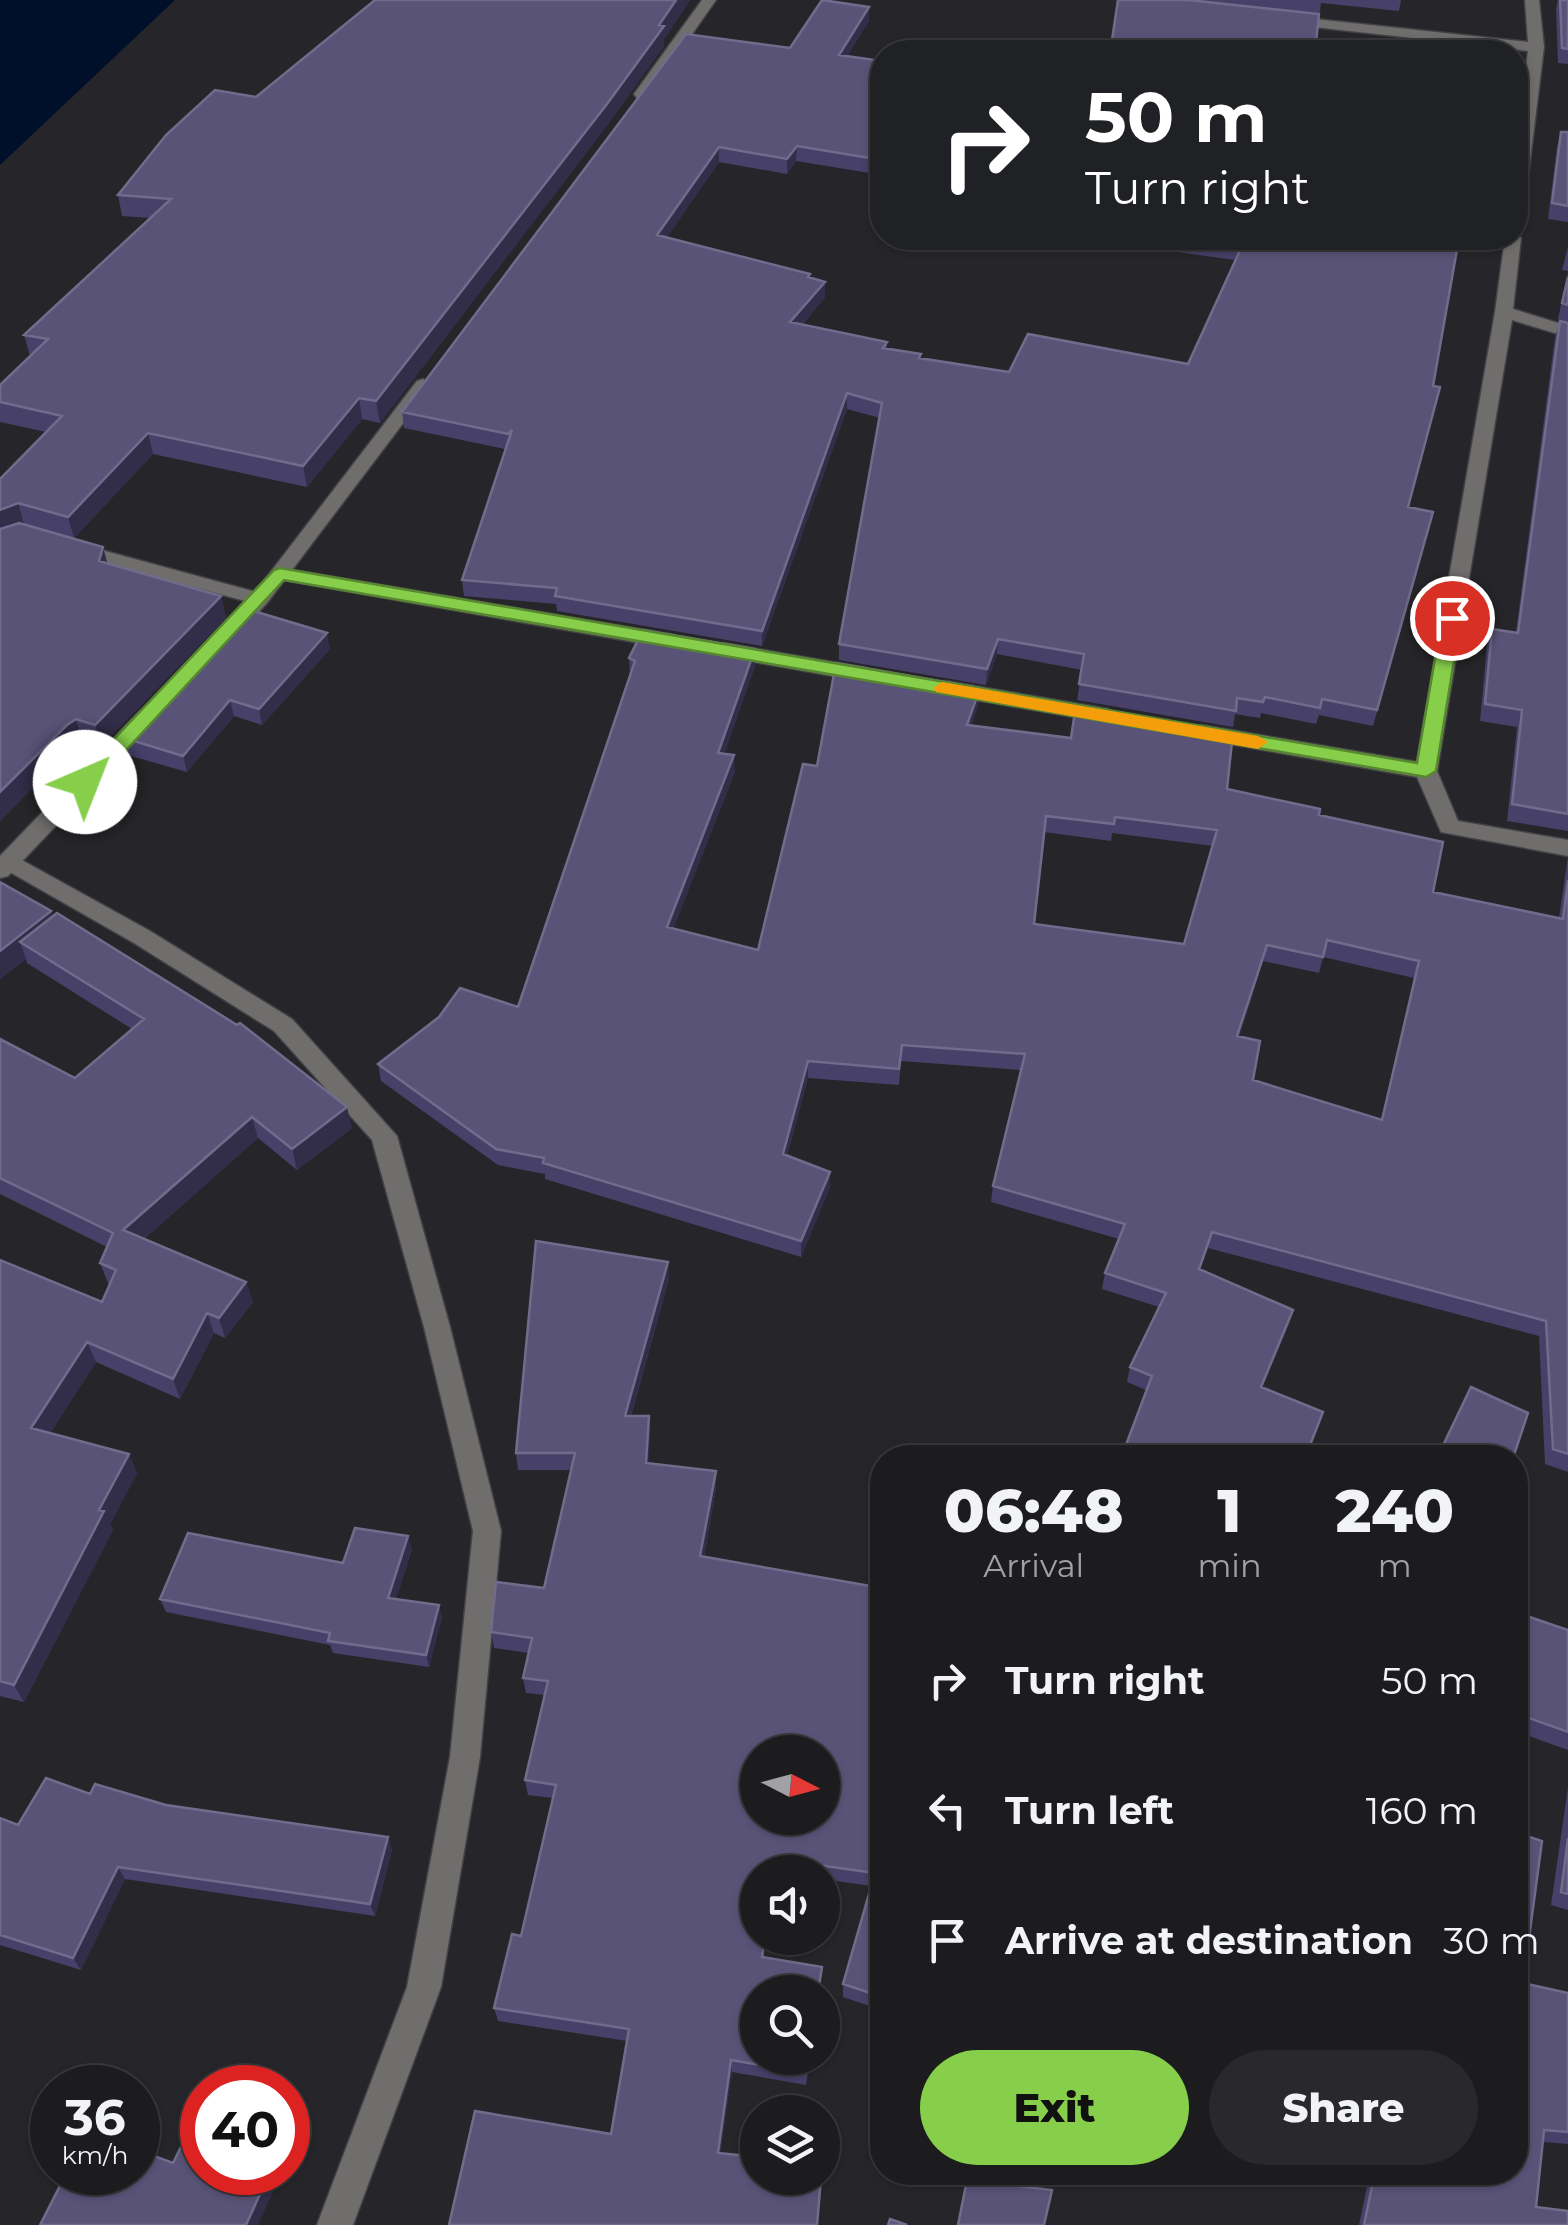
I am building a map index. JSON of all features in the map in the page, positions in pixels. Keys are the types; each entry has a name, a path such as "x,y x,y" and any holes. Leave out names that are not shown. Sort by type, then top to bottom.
{"street":[{"path":"628,113 709,0"},
{"path":"1528,112 1536,47 1532,0"},
{"path":"1264,17 1473,40"},
{"path":"1528,46 1536,47"},
{"path":"1512,250 1426,771 1449,827 1568,848"},
{"path":"1504,312 1568,332"},
{"path":"208,654 280,574 436,368"},
{"path":"60,544 260,599"},
{"path":"280,574 882,677"},
{"path":"921,684 1134,721"},
{"path":"168,695 5,865 142,936 282,1025 384,1136 487,1532 465,1757 424,1986 335,2225"},
{"path":"1173,727 1426,771"}],"water":[{"path":"0,0 175,0 0,165"}],"building":[{"path":"375,0 676,0 659,25 664,26 607,104 376,401 359,398 303,466 148,433 68,517 18,503 0,510 0,479 62,416 0,402 0,385 48,339 24,335 171,199 118,195 166,135 215,90 256,97"},
{"path":"822,0 869,7 839,55 870,59 870,158 797,146 787,159 719,147 657,235 810,274 808,277 825,282 790,322 887,342 883,348 921,354 919,358 1009,372 1028,334 1188,364 1240,250 1457,250 1433,386 1440,387 1408,507 1433,512 1377,710 1322,699 1320,708 1265,697 1263,702 1237,698 1236,711 1079,684 1084,654 998,639 987,669 839,644 882,403 847,393 762,631 555,596 557,588 462,580 512,430 508,434 402,412 686,34 790,48"},
{"path":"1118,0 1188,0 1319,14 1316,40 1112,40"},
{"path":"1560,0 1568,0 1568,49 1562,48"},
{"path":"1561,132 1568,132 1568,206 1552,203"},
{"path":"1568,277 1568,305 1562,303"},
{"path":"1560,321 1568,323 1568,814 1512,804 1522,710 1485,704 1492,629 1518,633"},
{"path":"19,523 103,547 99,561 221,596 95,725 76,719 67,725 0,792 0,529"},
{"path":"247,609 327,633 259,709 230,700 183,756 124,738"},
{"path":"643,630 755,649 718,753 734,755 667,927 758,950 803,764 817,766 836,663 980,688 967,725 1071,738 1076,705 1233,732 1227,789 1320,809 1319,815 1443,842 1433,892 1563,919 1568,880 1568,1454 1553,1449 1546,1321 1212,1232 1199,1269 1293,1310 1261,1387 1323,1412 1310,1445 1126,1445 1152,1376 1130,1367 1166,1293 1105,1273 1125,1224 993,1186 1025,1054 902,1045 899,1069 808,1061 783,1154 830,1172 801,1241 543,1163 544,1158 496,1149 378,1064 439,1017 460,988 518,1007 635,661 629,658","holes":["1046,816 1114,824 1115,817 1217,830 1184,944 1034,924","1327,940 1419,961 1382,1120 1253,1080 1260,1041 1237,1036 1267,945 1323,957"]},
{"path":"0,882 51,911 0,951"},
{"path":"57,913 237,1025 240,1023 347,1107 292,1149 252,1117 123,1230 246,1282 219,1318 207,1313 173,1379 87,1342 31,1428 129,1454 99,1510 104,1511 14,1685 0,1681 0,1260 102,1302 116,1270 100,1263 113,1233 0,1178 0,1039 75,1078 144,1019 20,942"},
{"path":"536,1241 668,1262 625,1416 649,1416 646,1463 716,1471 700,1556 870,1586 870,1872 840,1868 840,1855 740,1855 740,1955 762,1955 822,1967 821,1975 740,1975 740,2062 731,2060 718,2153 740,2155 740,2195 820,2195 817,2225 449,2225 475,2111 611,2134 629,2029 494,2008 512,1934 521,1936 556,1785 525,1780 548,1681 523,1678 532,1638 491,1632 496,1582 544,1588 575,1453 516,1453"},
{"path":"1471,1387 1528,1413 1517,1445 1443,1445"},
{"path":"355,1528 408,1536 388,1598 439,1605 426,1655 328,1641 330,1633 160,1599 188,1533 343,1563"},
{"path":"1528,1616 1568,1630 1568,1732 1528,1718"},
{"path":"46,1778 90,1794 95,1784 166,1805 388,1837 370,1904 118,1867 73,1958 0,1935 0,1818 18,1825"},
{"path":"1528,1836 1542,1841 1528,1946"},
{"path":"1568,1838 1568,1894 1561,1892"},
{"path":"870,1890 870,1993 843,1984"},
{"path":"1528,1984 1568,1993 1568,2132 1544,2130 1536,2207 1568,2211 1568,2225 1364,2225 1372,2185 1528,2185"},
{"path":"180,2149 180,2195 260,2195 246,2225 40,2225 55,2195 160,2195 160,2158 173,2163"},
{"path":"966,2185 1052,2190 1044,2225 958,2225"}],"slow traffic":[{"path":"942,688 1258,742"}],"route":[{"path":"85,782 280,574 1426,771 1452,618"}]}
